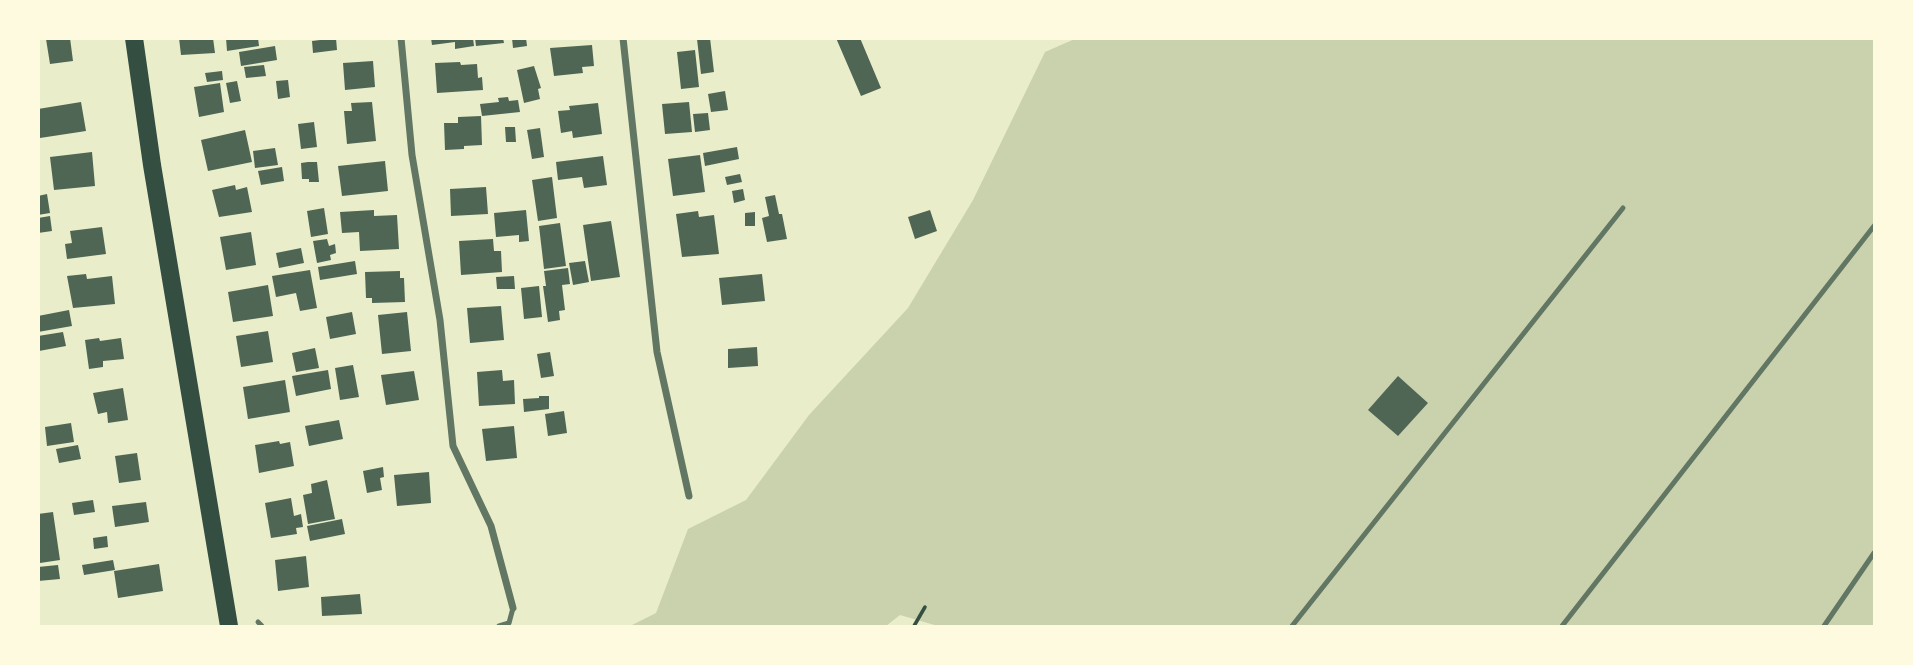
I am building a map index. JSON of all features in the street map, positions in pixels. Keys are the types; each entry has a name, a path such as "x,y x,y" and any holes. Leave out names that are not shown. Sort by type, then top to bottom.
{"highway":[{"path":"134,38 154,178 229,626"}],"street":[{"path":"401,38 412,155 440,320 453,446 491,526 513,608"},
{"path":"623,38 657,352 689,496"}],"lane":[{"path":"1292,626 1623,208"},
{"path":"1562,626 1874,226"},
{"path":"1824,626 1874,553"},
{"path":"499,626 509,623 513,608"}],"path":[{"path":"914,626 925,607"}],"green space":[{"path":"1077,38 1874,39 1874,626 938,626 900,615 886,626 630,626 656,613 688,529 746,500 809,415 908,308 973,200 1045,52"}],"building":[{"path":"70,38 73,61 50,64 46,39"},
{"path":"179,38 213,38 215,53 181,55"},
{"path":"226,38 258,38 259,46 227,51"},
{"path":"336,38 337,50 313,53 312,41"},
{"path":"431,38 473,38 474,46 455,49 455,42 432,45"},
{"path":"475,38 503,38 504,43 476,46"},
{"path":"512,38 526,38 527,46 513,48"},
{"path":"710,38 714,72 701,74 697,39"},
{"path":"836,38 860,38 881,88 861,96"},
{"path":"592,45 594,66 582,67 583,73 554,76 550,48"},
{"path":"275,46 277,60 241,66 239,52"},
{"path":"695,50 699,87 681,89 677,52"},
{"path":"373,61 375,87 345,90 343,63"},
{"path":"460,62 461,65 477,64 478,78 482,77 483,90 437,93 435,63"},
{"path":"264,65 266,76 246,78 244,67"},
{"path":"534,66 541,88 538,89 540,99 524,103 517,70"},
{"path":"222,71 223,80 207,82 205,73"},
{"path":"288,80 290,97 278,99 276,81"},
{"path":"237,81 241,101 230,103 226,83"},
{"path":"220,83 224,112 199,117 194,87"},
{"path":"725,91 728,110 711,112 708,94"},
{"path":"508,97 509,101 518,100 520,112 482,116 480,104 499,102 498,98"},
{"path":"81,102 86,131 40,138 38,109"},
{"path":"372,102 376,141 347,144 344,111 352,111 351,103"},
{"path":"689,102 692,132 665,134 662,104"},
{"path":"598,103 602,134 573,138 572,131 561,133 558,111 570,110 569,106"},
{"path":"708,113 710,130 695,132 693,114"},
{"path":"481,116 482,145 445,150 444,123 458,123 458,117"},
{"path":"314,122 317,147 301,149 298,124"},
{"path":"505,127 515,127 516,142 506,142"},
{"path":"540,128 544,157 532,159 527,130"},
{"path":"245,130 252,162 208,171 201,140"},
{"path":"737,147 739,159 705,166 703,153"},
{"path":"275,148 278,165 255,168 253,151"},
{"path":"92,152 95,186 54,190 50,157"},
{"path":"700,155 705,192 673,196 668,159"},
{"path":"603,156 607,185 584,188 582,177 558,180 556,162"},
{"path":"385,161 388,191 342,196 338,166"},
{"path":"317,162 319,182 302,179 301,163"},
{"path":"282,167 284,181 261,185 258,171"},
{"path":"740,174 742,182 727,185 725,177"},
{"path":"552,177 557,218 538,221 532,180"},
{"path":"235,185 236,190 247,187 252,212 219,217 212,190"},
{"path":"486,187 488,214 451,216 450,189"},
{"path":"743,189 745,200 734,203 732,191"},
{"path":"47,194 50,213 38,215 38,196"},
{"path":"775,195 787,239 767,242 762,218 769,216 765,197"},
{"path":"324,208 328,234 311,237 307,211"},
{"path":"374,210 374,216 397,215 399,249 360,251 359,232 342,233 340,212"},
{"path":"526,210 529,241 519,242 519,235 496,237 494,213"},
{"path":"930,210 937,231 915,239 908,217"},
{"path":"698,211 699,217 714,215 719,254 682,257 676,214"},
{"path":"755,212 755,226 745,226 745,213"},
{"path":"50,216 52,231 38,233 38,218"},
{"path":"611,221 620,277 591,281 583,225"},
{"path":"560,223 566,266 544,269 539,226"},
{"path":"102,227 106,254 67,259 65,244 72,243 70,231"},
{"path":"251,232 256,265 226,270 220,237"},
{"path":"327,239 329,246 335,244 336,253 330,255 331,260 317,263 313,241"},
{"path":"493,239 494,251 501,251 502,272 461,275 459,241"},
{"path":"301,248 304,263 279,268 276,253"},
{"path":"355,261 357,274 320,280 318,267"},
{"path":"585,261 589,282 573,285 569,263"},
{"path":"568,268 570,284 562,285 565,310 559,311 560,320 548,322 543,286 546,286 544,271"},
{"path":"310,270 317,308 300,311 296,293 276,297 272,276"},
{"path":"400,271 400,278 404,278 405,302 372,303 372,298 366,298 365,272"},
{"path":"86,274 87,279 112,276 115,304 73,308 67,276"},
{"path":"762,274 765,301 722,305 719,278"},
{"path":"514,276 515,289 497,289 496,277"},
{"path":"268,285 273,316 233,322 228,292"},
{"path":"539,286 542,317 524,319 521,288"},
{"path":"501,306 504,340 470,343 467,308"},
{"path":"69,310 72,326 38,332 38,316"},
{"path":"352,312 356,334 330,339 326,317"},
{"path":"407,312 411,351 382,354 378,315"},
{"path":"268,331 273,362 241,367 236,336"},
{"path":"63,332 66,346 39,351 38,336"},
{"path":"99,338 100,341 121,338 124,359 103,361 103,367 89,369 85,340"},
{"path":"757,347 758,366 728,368 728,349"},
{"path":"315,348 319,368 296,372 292,353"},
{"path":"550,352 554,376 541,378 537,354"},
{"path":"353,365 359,397 340,400 335,368"},
{"path":"328,370 331,389 296,396 292,376"},
{"path":"502,370 503,381 514,380 515,404 479,406 477,372"},
{"path":"414,371 419,400 386,405 381,375"},
{"path":"1398,376 1428,403 1398,436 1368,410"},
{"path":"285,380 290,412 248,419 243,387"},
{"path":"123,388 128,420 108,423 107,412 98,414 93,393"},
{"path":"549,396 549,409 524,412 523,399"},
{"path":"564,411 567,433 548,436 545,414"},
{"path":"339,420 343,439 309,446 305,426"},
{"path":"71,423 74,442 47,446 45,427"},
{"path":"514,426 517,458 486,461 482,429"},
{"path":"279,441 280,444 290,442 294,466 259,473 255,445"},
{"path":"78,445 81,459 59,463 56,449"},
{"path":"137,453 141,480 119,483 115,456"},
{"path":"383,467 384,477 380,478 382,490 367,493 363,471"},
{"path":"429,472 431,503 397,506 394,475"},
{"path":"327,480 335,519 308,524 303,495 312,493 311,484"},
{"path":"291,498 294,516 301,514 303,527 296,528 297,534 271,538 265,503"},
{"path":"93,500 95,512 74,515 72,503"},
{"path":"146,502 149,522 115,527 112,506"},
{"path":"53,512 60,560 40,563 38,514"},
{"path":"342,519 345,534 310,541 307,526"},
{"path":"107,536 108,547 94,549 93,538"},
{"path":"306,556 309,587 278,591 275,560"},
{"path":"113,560 115,570 84,575 82,565"},
{"path":"159,564 163,591 118,598 114,571"},
{"path":"58,565 60,579 38,581 38,567"},
{"path":"360,594 362,614 322,616 321,597"}]}
